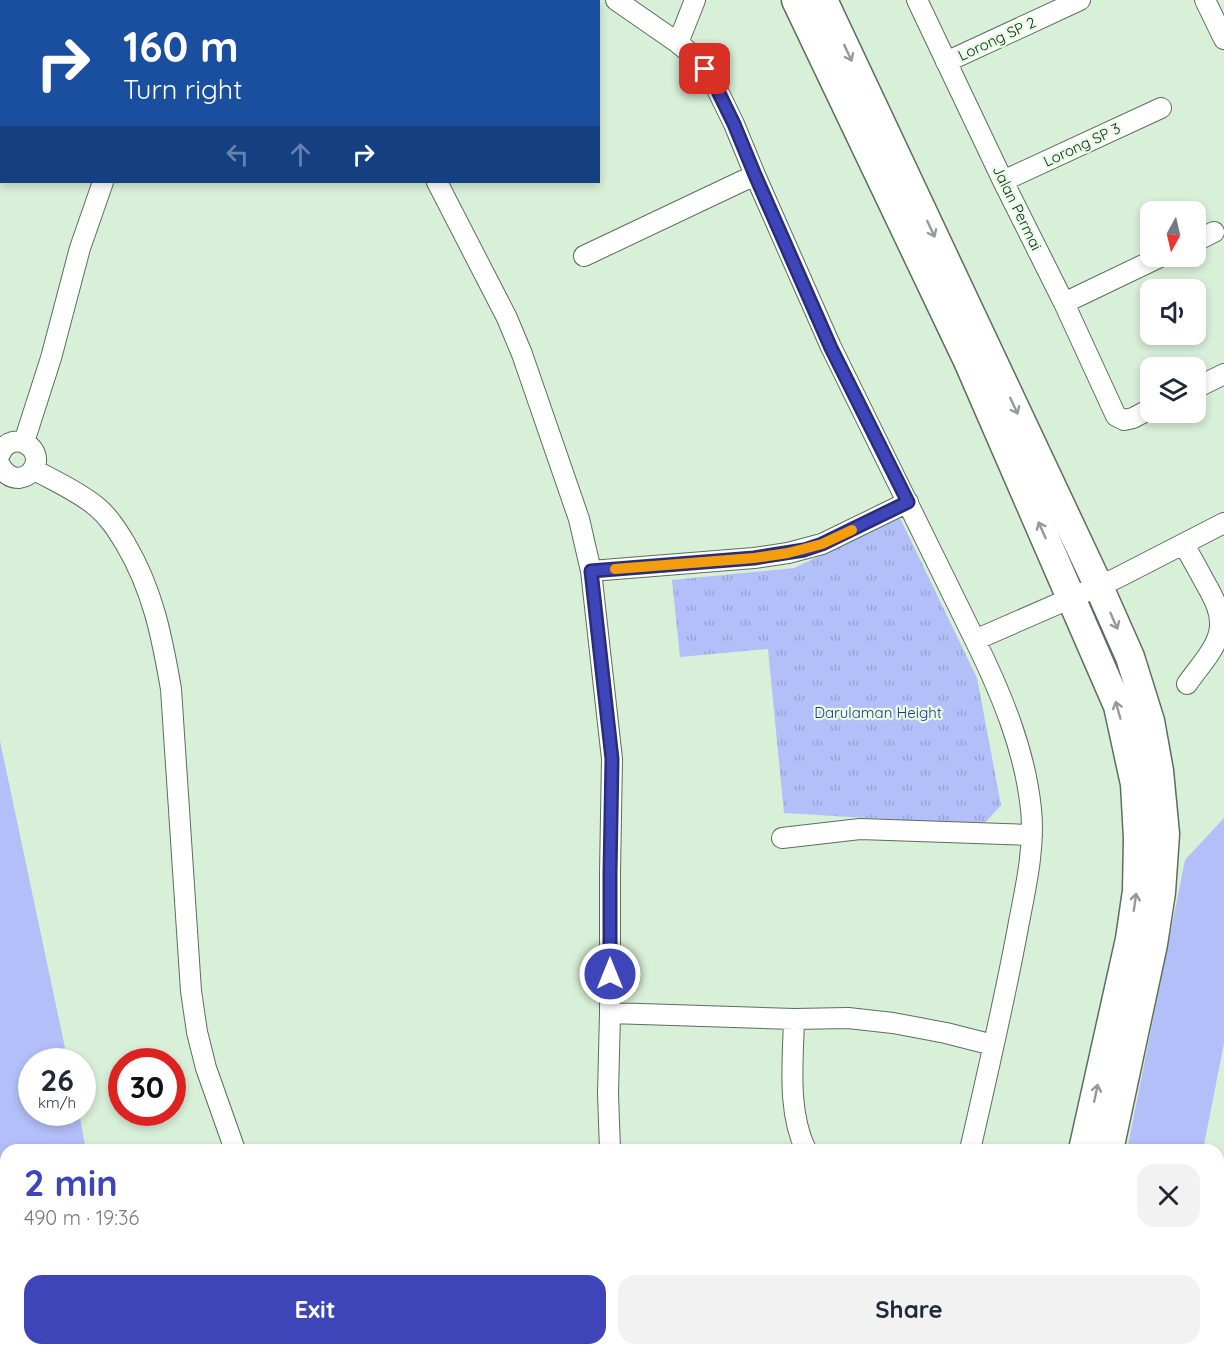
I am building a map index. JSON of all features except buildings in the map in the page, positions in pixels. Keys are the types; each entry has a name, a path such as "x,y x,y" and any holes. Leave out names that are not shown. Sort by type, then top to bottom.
{"street":[{"path":"616,0 678,43 710,75 734,124 831,348 996,684 1012,729 1028,788 1032,835 1014,947 971,1144"},
{"path":"678,43 695,0"},
{"path":"796,0 968,361 1118,706 1135,784 1138,838 1137,891 1130,939 1084,1144"},
{"path":"823,0 1130,657 1150,721 1159,771 1165,834 1161,892 1153,944 1110,1144"},
{"name":"Jalan Permai","path":"917,0 1003,182 1064,303 1116,416 1124,420 1140,414"},
{"name":"Lorong SP 2","path":"946,62 1080,0"},
{"path":"1205,0 1224,39"},
{"name":"Lorong SP 3","path":"1003,182 1161,108"},
{"path":"584,256 755,175"},
{"path":"24,442 51,358 80,248 103,183"},
{"path":"438,183 507,318 522,354 579,519 591,571 612,759 609,1144"},
{"path":"1206,236 1214,232"},
{"path":"1064,303 1140,267"},
{"path":"1206,383 1224,374"},
{"path":"0,452 8,443 24,442 34,451 36,457 29,474 17,478 6,474 0,465"},
{"path":"33,469 97,507 115,526 134,559 152,600 164,645 171,689 193,1012 206,1068 233,1144"},
{"path":"591,571 754,558 804,550 822,544 908,502"},
{"path":"975,640 1098,587 1224,523"},
{"path":"1184,545 1212,594 1221,619 1220,633 1214,646 1187,684"},
{"path":"782,838 860,829 1032,835"},
{"path":"610,1013 794,1019 848,1018 893,1023 993,1045"},
{"path":"794,1019 792,1077 798,1131 803,1144"}],"green space":[{"name":"Darulaman Height","path":"900,518 977,678 1001,805 983,825 784,813 768,649 680,657 672,580 794,568"},
{"path":"0,741 65,1048 18,1048 18,1126 81,1126 85,1144 0,1144"},
{"path":"1224,818 1224,1043 1204,1144 1128,1144 1185,860"}],"slow traffic":[{"path":"615,569 754,558 788,553 822,544 852,530"}],"route":[{"path":"610,974 612,759 591,571 754,558 804,550 822,544 908,502 831,348 734,124 705,69"}]}
